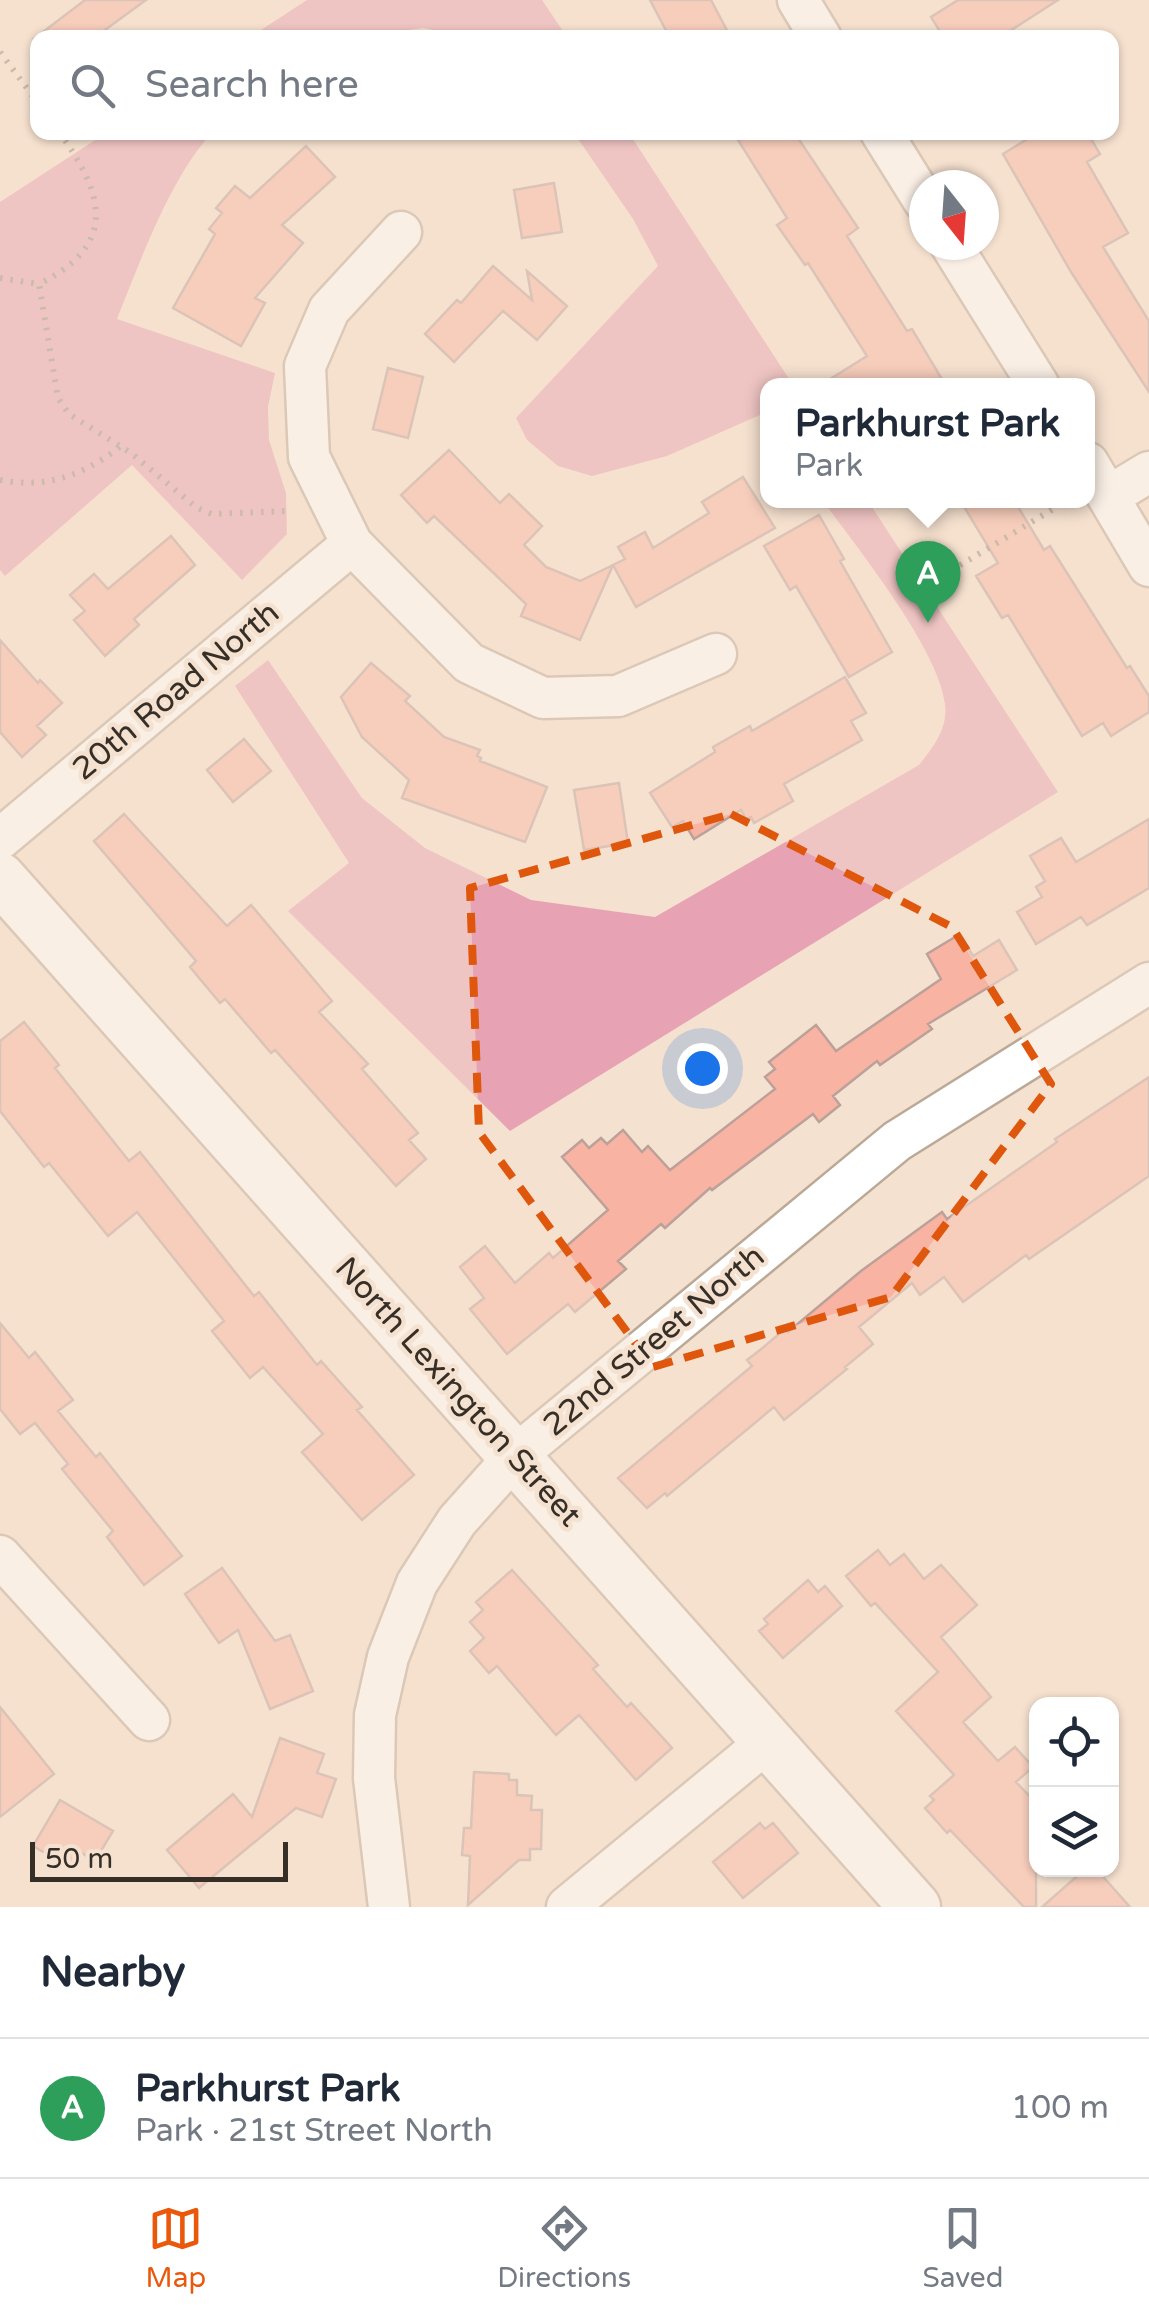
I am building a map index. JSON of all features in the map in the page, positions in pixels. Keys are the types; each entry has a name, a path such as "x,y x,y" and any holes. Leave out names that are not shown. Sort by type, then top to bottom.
{"street":[{"path":"798,0 816,30"},
{"path":"886,140 909,178"},
{"path":"400,232 330,310 305,366 309,457 352,544 468,663 543,698 618,696 716,654"},
{"path":"960,260 1034,378"},
{"path":"1149,472 1098,480 1149,566"},
{"name":"20th Road North","path":"0,839 352,544"},
{"name":"North Lexington Street","path":"0,878 915,1907"},
{"name":"22nd Street North","path":"389,1907 374,1778 375,1715 388,1657 417,1584 457,1521 515,1456 896,1140 1149,984"},
{"path":"0,1556 149,1720"},
{"path":"568,1907 767,1742"}],"path":[{"path":"0,52 30,92"},
{"path":"0,278 39,284 76,262 91,239 96,212 94,190 65,140"},
{"path":"39,284 58,398 69,414 120,446 197,508 212,514 290,510"},
{"path":"0,480 20,484 65,479 90,468 120,446"},
{"path":"924,587 1055,508"}],"highlighted area":[{"path":"731,814 952,927 1051,1084 891,1297 653,1367 479,1132 470,888"}],"shaded area":[{"path":"307,0 542,0 562,30 423,28 261,30"},
{"path":"95,140 206,140 170,196 117,319 275,373 268,407 269,440 286,493 287,534 242,580 132,465 5,576 0,570 0,202"},
{"path":"579,140 634,140 788,378 760,378 760,415 667,456 592,476 558,466 527,440 516,418 658,266 633,219"},
{"path":"828,508 873,508 1058,792 510,1131 288,911 349,863 235,686 268,660 362,798 425,848 531,900 655,917 919,765 942,730 945,704 928,655"}],"building":[{"path":"85,0 146,0 105,30 46,30"},
{"path":"650,0 711,0 727,30 666,30"},
{"path":"958,0 1058,0 1011,30 939,30 931,17"},
{"path":"738,140 799,140 858,228 847,236 941,378 832,378 867,356 808,263 805,265 777,225 787,218"},
{"path":"1026,140 1092,140 1100,154 1087,162 1128,233 1103,247 1149,321 1149,392 1071,272 1003,154"},
{"path":"306,146 335,177 282,225 303,243 255,298 265,303 241,346 173,308 215,234 209,229 222,213 216,208 235,186 250,198"},
{"path":"554,183 562,232 522,238 514,190"},
{"path":"493,266 532,300 527,271 567,306 537,340 503,311 454,362 425,334 457,300 461,303"},
{"path":"388,368 423,377 408,438 373,429"},
{"path":"449,450 500,503 509,494 542,526 524,545 546,567 580,581 613,565 580,640 521,616 526,604 434,516 427,523 401,495"},
{"path":"743,477 775,528 636,607 613,565 625,559 618,547 645,532 653,548 709,513 702,502"},
{"path":"965,508 1019,508 1044,550 1050,546 1127,668 1130,666 1149,696 1149,712 1111,736 1103,723 1082,736 1008,615 1002,618 976,576 998,563"},
{"path":"819,515 844,559 840,561 892,652 849,677 796,586 790,590 764,546"},
{"path":"171,536 195,565 134,619 139,625 105,656 74,620 85,611 70,595 94,574 108,589"},
{"path":"0,640 38,683 40,680 62,703 37,726 46,735 22,757 0,732"},
{"path":"371,663 410,696 405,701 444,737 480,750 480,761 547,787 525,842 402,798 409,780 362,737 341,697"},
{"path":"845,677 866,713 851,721 862,740 784,784 793,801 754,823 741,810 694,839 683,821 672,827 650,793 715,752 713,747 750,726 752,731"},
{"path":"244,739 271,771 233,802 207,770"},
{"path":"619,783 628,843 584,850 574,790"},
{"path":"124,814 227,926 251,905 332,1001 319,1012 368,1064 362,1069 418,1133 409,1140 426,1159 396,1186 275,1050 271,1053 225,999 220,1003 190,967 196,961 94,841"},
{"path":"1149,819 1149,888 1087,925 1081,917 1036,944 1017,912 1042,897 1036,887 1045,881 1030,856 1061,838 1076,862"},
{"path":"960,934 973,956 999,940 1017,970 928,1024 932,1029 880,1065 877,1061 833,1096 840,1105 819,1122 813,1114 710,1188 665,1228 661,1224 618,1261 626,1269 575,1312 568,1304 507,1354 470,1309 484,1298 460,1267 485,1246 515,1283 549,1253 553,1258 608,1210 562,1157 582,1140 589,1148 601,1138 607,1144 623,1130 642,1152 648,1146 670,1170 775,1089 765,1077 775,1069 769,1062 816,1025 836,1051 941,979 927,954"},
{"path":"24,1022 129,1161 140,1152 254,1296 259,1292 317,1365 321,1361 362,1407 357,1410 414,1475 362,1520 302,1452 323,1434 263,1367 250,1378 212,1331 224,1321 137,1212 108,1236 49,1163 44,1167 0,1111 0,1041"},
{"path":"1149,1077 1149,1176 1029,1259 1026,1255 963,1302 944,1277 920,1295 912,1283 859,1327 873,1344 847,1369 784,1420 774,1407 667,1496 665,1493 647,1508 618,1478 752,1366 747,1360 786,1328 788,1332 861,1271 942,1212 947,1219 1057,1142 1055,1139"},
{"path":"0,1323 29,1358 35,1352 73,1400 58,1411 96,1457 100,1453 182,1556 144,1585 107,1537 113,1531 62,1469 68,1464 35,1423 20,1434 0,1409"},
{"path":"878,1550 890,1565 904,1554 924,1579 941,1565 977,1605 941,1637 991,1697 963,1722 998,1761 1015,1747 1029,1763 1029,1771 1016,1782 1029,1796 1029,1877 1036,1877 1036,1907 1024,1907 925,1808 934,1800 930,1796 954,1775 896,1711 938,1672 846,1576"},
{"path":"222,1568 275,1641 290,1635 313,1691 270,1709 238,1630 219,1643 185,1594"},
{"path":"512,1570 598,1665 593,1669 627,1707 631,1703 672,1748 636,1780 579,1715 556,1735 497,1666 489,1673 470,1651 484,1638 470,1622 483,1610 476,1602"},
{"path":"808,1580 818,1592 825,1586 842,1606 783,1658 759,1631 768,1624 764,1619"},
{"path":"0,1707 54,1774 0,1817"},
{"path":"280,1738 324,1754 317,1773 336,1779 322,1817 296,1808 199,1888 167,1850 233,1794 252,1817"},
{"path":"474,1772 509,1774 509,1780 517,1780 517,1795 532,1796 531,1810 542,1810 541,1849 530,1849 530,1860 519,1860 468,1905 470,1856 462,1855 464,1828 471,1828"},
{"path":"60,1800 113,1831 95,1861 80,1852 71,1868 33,1846"},
{"path":"760,1823 765,1829 773,1823 798,1853 743,1898 713,1862"},
{"path":"1076,1877 1103,1877 1130,1907 1042,1907"}],"place":[{"name":"Parkhurst Park","path":"928,623"}]}
